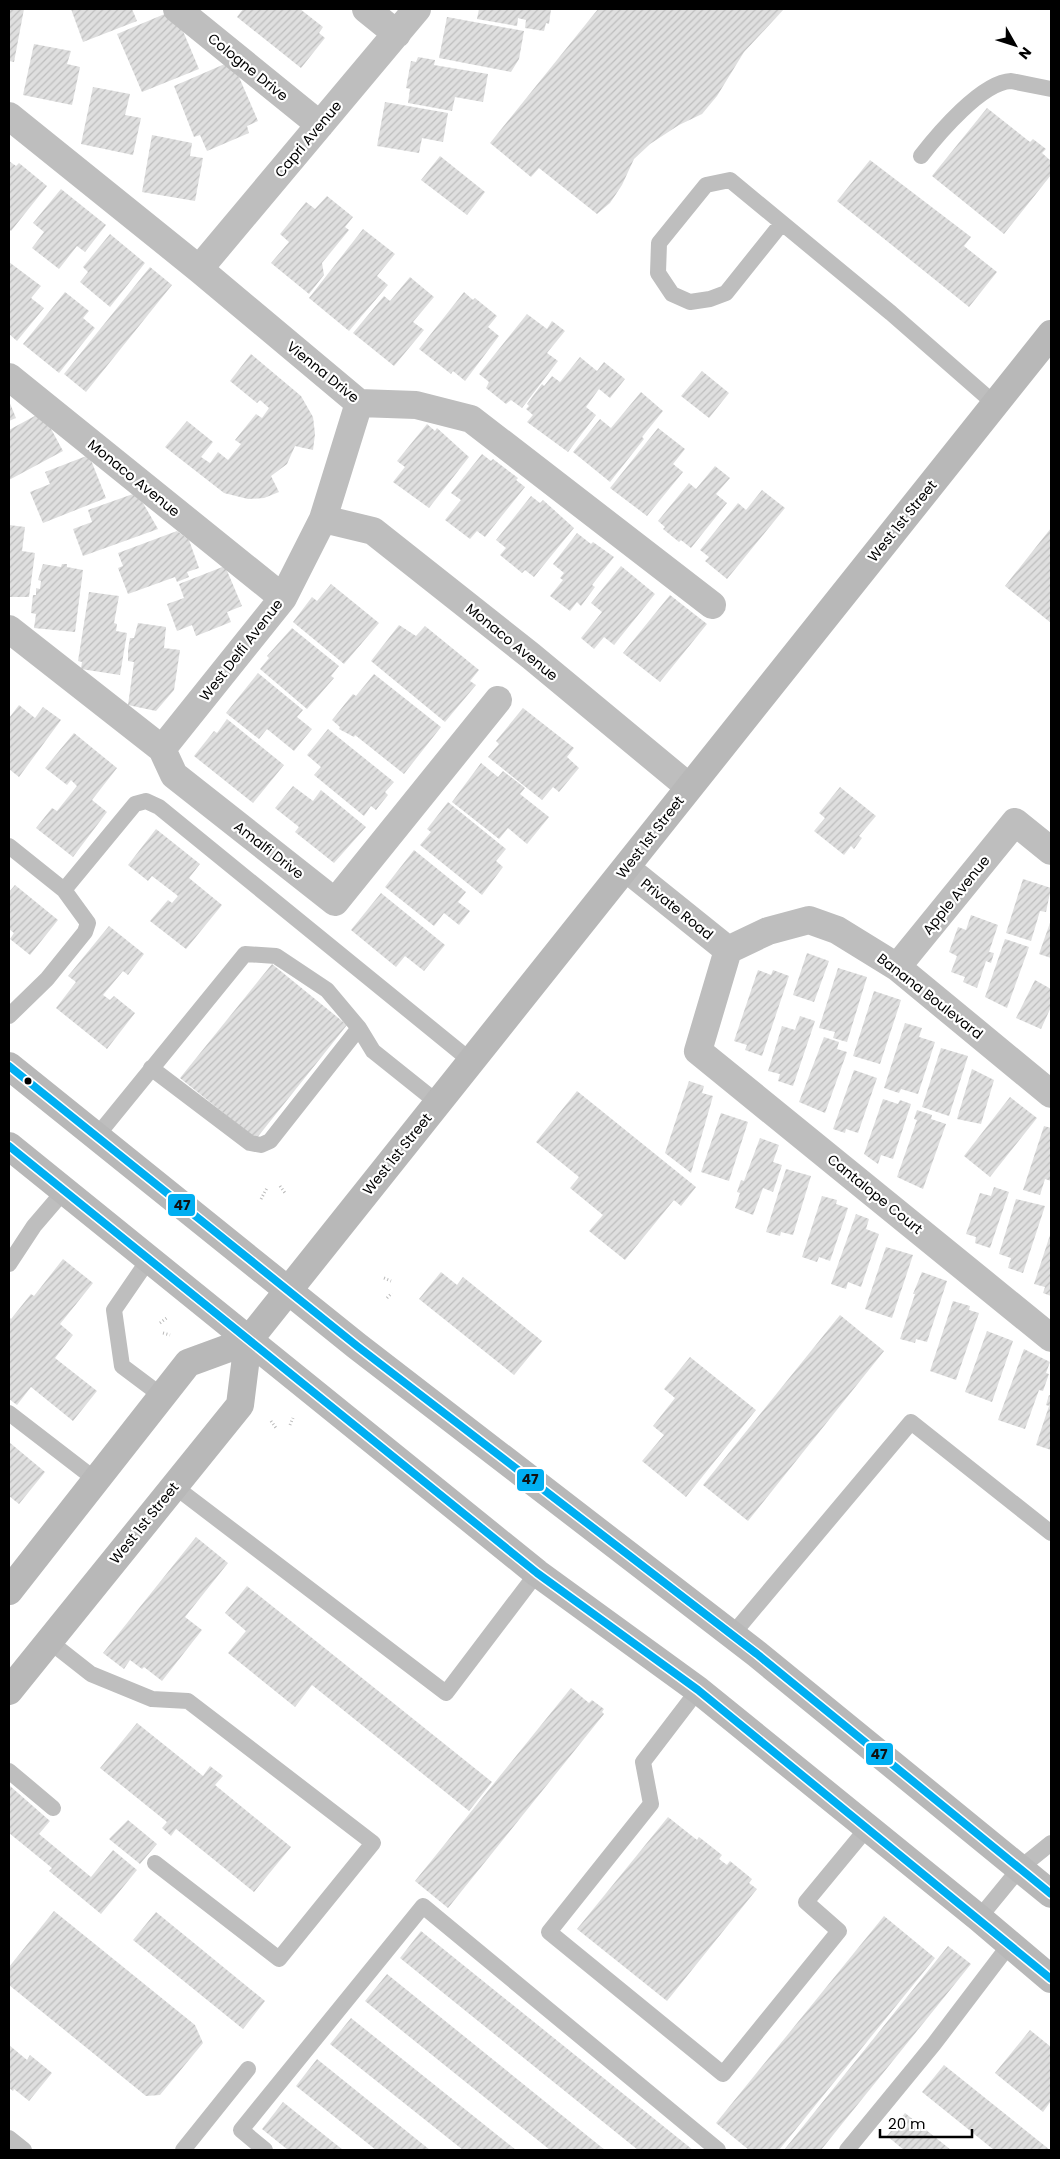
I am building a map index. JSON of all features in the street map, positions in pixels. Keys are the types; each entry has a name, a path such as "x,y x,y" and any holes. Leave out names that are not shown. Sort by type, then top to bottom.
{"main road":[{"name":"West 1st Street","path":"9,1691 240,1405 248,1341 1051,334"},
{"path":"9,1066 288,1291 732,1635 1051,1894"},
{"path":"9,1146 248,1341 537,1572 698,1690 868,1827 1051,1979"},
{"path":"9,1591 188,1363 248,1341"}],"street":[{"name":"Cologne Drive","path":"177,9 320,125"},
{"path":"366,9 397,34"},
{"name":"Capri Avenue","path":"198,269 417,9"},
{"name":"Vienna Drive","path":"9,116 198,269 358,403 416,405 472,419 712,605"},
{"name":"Monaco Avenue","path":"9,377 283,598"},
{"name":"West Delfi Avenue","path":"162,750 283,598 323,518 358,403"},
{"name":"Monaco Avenue","path":"323,518 373,531 530,656 689,788"},
{"name":"Amalfi Drive","path":"9,628 162,750 174,775 335,902 498,700"},
{"name":"Apple Avenue","path":"897,967 1015,822 1051,851"},
{"name":"Private Road","path":"626,868 728,950"},
{"name":"Banana Boulevard","path":"728,950 768,931 808,920 837,930 897,967 1051,1094"},
{"name":"Cantalope Court","path":"728,950 698,1051 1051,1338"}],"lane":[{"path":"921,156 957,116 996,86 1011,81 1051,88"},
{"path":"782,223 726,293 690,302 672,294 658,273 659,243 706,184 730,180 891,313 995,404"},
{"path":"64,890 135,804 146,801 159,807 471,1061"},
{"path":"9,846 64,890 88,923 85,932 47,979 9,1016"},
{"path":"96,1137 245,954 276,956 327,990 359,1028 373,1051 438,1103"},
{"path":"151,1068 250,1143 260,1145 270,1141 359,1028"},
{"path":"9,1264 34,1226 64,1190"},
{"path":"149,1259 114,1310 122,1366 162,1396"},
{"path":"9,1414 96,1480"},
{"path":"732,1635 911,1422 1051,1534"},
{"path":"174,1486 446,1693 537,1572"},
{"path":"49,1641 91,1674 152,1699 188,1700 373,1843 278,1959 155,1863"},
{"path":"698,1690 643,1762 651,1804 549,1932 723,2074 839,1931 806,1902 868,1827"},
{"path":"9,1771 53,1808"},
{"path":"979,1918 1020,1868 1051,1843"},
{"path":"265,2150 240,2130 422,1906 718,2150"},
{"path":"847,2150 934,2044 1010,1944"},
{"path":"183,2150 248,2070"},
{"path":"9,2138 24,2150"}],"path":[{"path":"280,1186 285,1193"},
{"path":"261,1199 267,1188"},
{"path":"384,1278 391,1281"},
{"path":"386,1298 392,1293"},
{"path":"160,1322 168,1318"},
{"path":"163,1333 170,1334"},
{"path":"290,1425 293,1418"},
{"path":"271,1422 276,1428"}],"building":[{"path":"9,9 24,9 14,62 9,61"},
{"path":"71,9 132,9 137,21 83,42"},
{"path":"243,9 300,9 323,27 319,33 325,38 301,68 237,17"},
{"path":"479,9 551,9 549,24 546,23 544,31 525,28 526,20 518,18 517,26 477,19"},
{"path":"598,9 784,9 744,52 717,96 702,114 679,125 650,144 634,159 622,185 610,203 597,214 539,168 531,177 490,143"},
{"path":"167,13 183,31 199,69 142,92 117,34"},
{"path":"447,17 524,31 519,59 511,72 439,58"},
{"path":"34,44 71,51 67,64 80,67 72,105 23,95"},
{"path":"418,57 435,60 434,65 488,74 483,102 455,97 452,111 408,103 410,89 406,88 411,61 416,62"},
{"path":"227,63 239,77 258,121 247,126 249,133 207,151 200,135 194,137 174,86"},
{"path":"93,87 130,94 125,115 141,118 133,155 81,144"},
{"path":"385,102 448,113 443,142 422,138 419,153 377,146"},
{"path":"987,108 1030,142 1033,139 1046,149 1042,153 1051,161 1051,175 1004,234 932,176"},
{"path":"152,135 192,143 190,156 203,158 195,201 142,192"},
{"path":"440,156 485,192 467,215 421,180"},
{"path":"870,160 971,237 964,246 997,272 969,307 837,201"},
{"path":"9,161 16,166 19,163 47,186 11,231 9,229"},
{"path":"61,189 106,225 85,252 77,246 59,269 32,248 44,232 33,223"},
{"path":"327,196 353,217 345,227 349,230 322,263 324,275 309,294 271,263 289,242 280,234 306,202 315,209"},
{"path":"363,229 395,254 377,276 388,285 349,331 309,298"},
{"path":"110,234 145,263 110,307 80,282 88,272 83,267"},
{"path":"9,262 41,286 31,298 44,308 17,341 9,334"},
{"path":"150,267 172,285 86,392 64,374"},
{"path":"410,277 434,297 413,322 424,330 394,366 353,333 384,296 390,301"},
{"path":"65,292 89,311 83,318 95,328 59,373 23,344"},
{"path":"464,292 473,300 475,298 497,316 488,327 499,336 465,381 453,371 451,374 419,349"},
{"path":"527,314 547,329 552,321 565,331 547,353 558,361 522,408 511,400 506,404 486,388 489,382 479,374"},
{"path":"251,354 301,396 313,417 315,434 313,450 295,446 287,464 271,476 279,492 264,498 248,499 224,493 165,447 187,421 213,442 201,457 210,463 218,452 228,460 241,444 235,440 256,414 262,418 269,408 260,400 257,403 230,381"},
{"path":"580,357 597,371 604,362 625,379 610,398 599,389 586,407 596,415 568,452 527,422 533,415 526,409 529,406 527,404 542,384 544,386 552,376 560,382"},
{"path":"702,371 729,393 709,418 681,396"},
{"path":"641,392 663,411 642,437 644,439 610,482 573,452 600,419 611,428"},
{"path":"9,401 16,418 9,421"},
{"path":"42,412 63,451 9,480 9,430"},
{"path":"427,424 435,431 437,428 469,457 429,508 393,482 405,467 397,461"},
{"path":"658,428 685,449 673,464 683,472 647,516 610,488"},
{"path":"482,454 491,461 493,459 518,478 516,480 525,487 485,537 477,531 470,539 445,520 461,500 451,493"},
{"path":"89,455 106,498 43,523 30,492 50,484 45,472"},
{"path":"715,466 730,478 716,494 727,503 691,548 681,540 679,542 663,529 665,527 658,521 689,483 696,489"},
{"path":"762,490 785,508 727,579 705,561 709,557 700,550 738,503 746,510"},
{"path":"133,494 143,503 158,529 83,556 73,529 92,522 88,510"},
{"path":"531,496 540,503 543,500 574,528 534,577 525,570 522,573 500,555 506,548 496,540"},
{"path":"9,525 25,527 22,551 35,553 29,597 9,597"},
{"path":"1051,528 1051,623 1005,586"},
{"path":"177,531 189,540 199,568 187,572 189,577 177,582 175,577 128,594 118,568 123,566 118,553"},
{"path":"577,533 591,544 593,542 614,557 592,585 595,587 581,606 577,602 570,611 550,596 563,580 560,578 564,573 553,564"},
{"path":"43,564 61,567 62,564 67,564 67,567 83,570 75,632 34,628 36,614 31,613 33,595 36,595 36,588 40,589 41,581 38,580"},
{"path":"225,566 242,606 227,612 231,622 196,636 192,625 177,631 167,604 184,598 179,584"},
{"path":"621,566 655,594 614,645 604,637 594,649 581,638 602,612 591,603"},
{"path":"331,584 379,623 344,664 293,622 312,597 317,601"},
{"path":"89,592 119,596 114,623 117,624 116,631 127,633 120,675 81,669 82,662 78,661"},
{"path":"670,595 707,624 660,682 623,653"},
{"path":"138,623 166,627 164,648 180,650 174,690 156,711 128,705 134,662 128,661 128,650 130,638 134,638"},
{"path":"399,625 416,636 425,626 479,670 470,681 476,685 445,722 371,661"},
{"path":"292,628 339,666 331,676 334,678 307,709 260,669 269,658 267,656"},
{"path":"258,673 303,710 297,717 312,729 294,751 267,729 259,739 226,713"},
{"path":"374,674 441,727 404,774 355,735 354,737 339,729 340,727 332,720 353,694 356,696"},
{"path":"19,705 35,718 43,707 61,720 19,777 9,769 9,718"},
{"path":"523,708 574,748 567,757 579,768 559,792 553,787 542,800 488,757 499,744 496,741"},
{"path":"227,719 284,765 253,803 194,756 214,731 217,733"},
{"path":"328,729 394,782 385,792 388,795 376,810 371,806 364,816 314,775 321,767 307,755"},
{"path":"74,733 117,768 92,800 107,812 73,857 36,828 52,808 57,811 77,786 71,780 67,785 45,768"},
{"path":"481,763 498,777 503,771 525,788 520,794 549,817 527,844 508,828 499,839 452,802"},
{"path":"293,786 313,801 321,790 366,827 334,863 295,832 299,827 275,808"},
{"path":"840,787 876,816 859,836 862,838 854,849 851,846 844,855 814,831 825,818 819,813"},
{"path":"448,802 506,849 496,861 503,867 482,895 420,845 431,832 427,829"},
{"path":"156,829 200,864 189,878 222,905 186,949 150,921 168,900 172,903 178,896 152,876 148,881 128,865"},
{"path":"414,850 466,892 458,902 470,911 459,925 444,913 434,926 385,887"},
{"path":"1023,879 1051,888 1046,912 1040,911 1031,941 1006,933"},
{"path":"15,885 58,920 30,955 10,939 14,933 9,929 9,892"},
{"path":"381,893 445,945 424,971 405,956 396,967 351,930"},
{"path":"971,915 998,925 989,952 994,953 991,963 986,961 977,988 963,982 965,977 951,972 957,956 949,952 958,927 966,930"},
{"path":"1051,920 1051,958 1039,954"},
{"path":"109,926 144,954 128,975 123,971 103,995 110,1000 114,996 135,1013 107,1049 56,1008 76,982 68,976"},
{"path":"1005,939 1029,947 1007,1008 985,997"},
{"path":"807,953 829,961 814,1002 793,995"},
{"path":"272,964 347,1025 256,1139 180,1078"},
{"path":"838,968 867,977 847,1042 833,1038 835,1032 819,1028"},
{"path":"758,970 771,975 773,970 789,976 762,1056 745,1050 747,1045 734,1041"},
{"path":"1035,980 1051,989 1051,1007 1041,1029 1016,1018"},
{"path":"874,991 901,1000 880,1064 853,1056"},
{"path":"800,1016 815,1021 793,1086 778,1081 780,1074 768,1071 782,1026 795,1030"},
{"path":"905,1023 922,1028 919,1037 935,1042 918,1094 901,1089 899,1093 884,1088"},
{"path":"824,1037 839,1042 837,1049 847,1052 825,1113 799,1102"},
{"path":"941,1048 968,1056 949,1116 922,1107"},
{"path":"972,1069 994,1080 981,1124 957,1119"},
{"path":"854,1070 877,1078 858,1133 846,1129 845,1133 833,1129"},
{"path":"689,1081 704,1086 702,1093 713,1096 691,1173 665,1153"},
{"path":"577,1091 696,1187 681,1206 674,1200 625,1260 589,1231 603,1215 570,1188 579,1177 536,1142"},
{"path":"1010,1097 1037,1118 990,1177 964,1156"},
{"path":"883,1099 898,1104 900,1100 911,1104 893,1159 881,1155 878,1164 864,1154"},
{"path":"917,1110 932,1115 931,1119 946,1124 923,1189 897,1177 917,1120 914,1119"},
{"path":"721,1113 748,1122 729,1181 701,1172"},
{"path":"1044,1126 1051,1128 1051,1181 1045,1179 1040,1195 1023,1190"},
{"path":"760,1138 779,1145 773,1162 782,1165 773,1192 763,1188 753,1215 735,1208 740,1193 737,1192 741,1180 744,1181"},
{"path":"786,1169 811,1176 793,1235 781,1232 780,1236 766,1232"},
{"path":"994,1187 1009,1192 990,1248 975,1243 976,1237 966,1234 980,1193 991,1196"},
{"path":"822,1196 837,1200 836,1204 848,1208 830,1261 819,1257 817,1262 802,1257"},
{"path":"1016,1199 1045,1206 1023,1273 1008,1268 1011,1258 999,1254"},
{"path":"856,1214 869,1219 866,1229 879,1234 861,1287 848,1282 846,1289 831,1284"},
{"path":"1051,1232 1051,1296 1043,1293 1045,1287 1034,1284"},
{"path":"886,1247 913,1255 892,1318 865,1309"},
{"path":"63,1259 93,1283 60,1324 73,1335 55,1358 97,1391 73,1421 31,1387 17,1405 9,1399 9,1317 11,1319 31,1294 34,1296"},
{"path":"441,1272 457,1285 463,1277 542,1341 514,1375 419,1299"},
{"path":"922,1272 947,1281 927,1342 916,1339 915,1343 900,1339 915,1294 913,1294"},
{"path":"953,1301 970,1306 969,1310 979,1313 956,1380 930,1371"},
{"path":"840,1315 884,1351 748,1521 703,1485"},
{"path":"987,1331 1013,1341 992,1402 965,1392"},
{"path":"1024,1349 1050,1362 1046,1373 1049,1374 1043,1391 1039,1390 1025,1429 998,1420"},
{"path":"690,1357 756,1410 686,1497 642,1461 664,1435 653,1426 675,1398 664,1389"},
{"path":"1049,1395 1051,1396 1051,1450 1036,1445 1049,1406 1046,1405"},
{"path":"9,1442 45,1472 19,1504 9,1496"},
{"path":"196,1537 228,1563 185,1617 202,1630 162,1681 144,1667 142,1669 130,1660 124,1669 103,1653"},
{"path":"247,1586 492,1782 469,1811 312,1685 295,1707 228,1653 246,1631 225,1613"},
{"path":"571,1688 589,1703 592,1700 604,1709 602,1712 604,1714 448,1908 415,1881"},
{"path":"137,1723 203,1776 210,1766 223,1776 215,1785 291,1847 254,1892 176,1829 171,1836 162,1828 167,1822 100,1768"},
{"path":"10,1786 50,1821 39,1834 91,1877 113,1850 137,1870 101,1914 49,1871 52,1868 9,1833"},
{"path":"668,1817 697,1840 699,1837 722,1855 719,1859 727,1865 730,1861 752,1879 749,1883 757,1889 667,2001 577,1929"},
{"path":"128,1820 157,1844 140,1864 109,1839"},
{"path":"54,1911 195,2025 203,2043 160,2095 146,2096 9,1985 9,1967"},
{"path":"156,1912 265,2001 243,2029 133,1940"},
{"path":"884,1916 935,1958 779,2150 749,2150 716,2123"},
{"path":"421,1931 693,2150 638,2150 400,1958"},
{"path":"948,1946 971,1964 821,2150 784,2150"},
{"path":"387,1974 605,2150 550,2150 365,2001"},
{"path":"351,2018 516,2150 463,2150 330,2044"},
{"path":"1030,2030 1051,2047 1051,2101 1043,2112 995,2073"},
{"path":"9,2045 27,2060 30,2055 52,2073 29,2101 14,2089 13,2091 9,2088"},
{"path":"317,2059 430,2150 376,2150 296,2086"},
{"path":"944,2065 1050,2150 994,2150 922,2092"},
{"path":"283,2102 343,2150 288,2150 262,2129"},
{"path":"905,2113 951,2150 904,2150 887,2136"}],"transit line":[{"name":"47","path":"9,1066 357,1346 757,1654 1051,1894"},
{"name":"47","path":"9,1146 537,1573 698,1690 1051,1979"}]}
